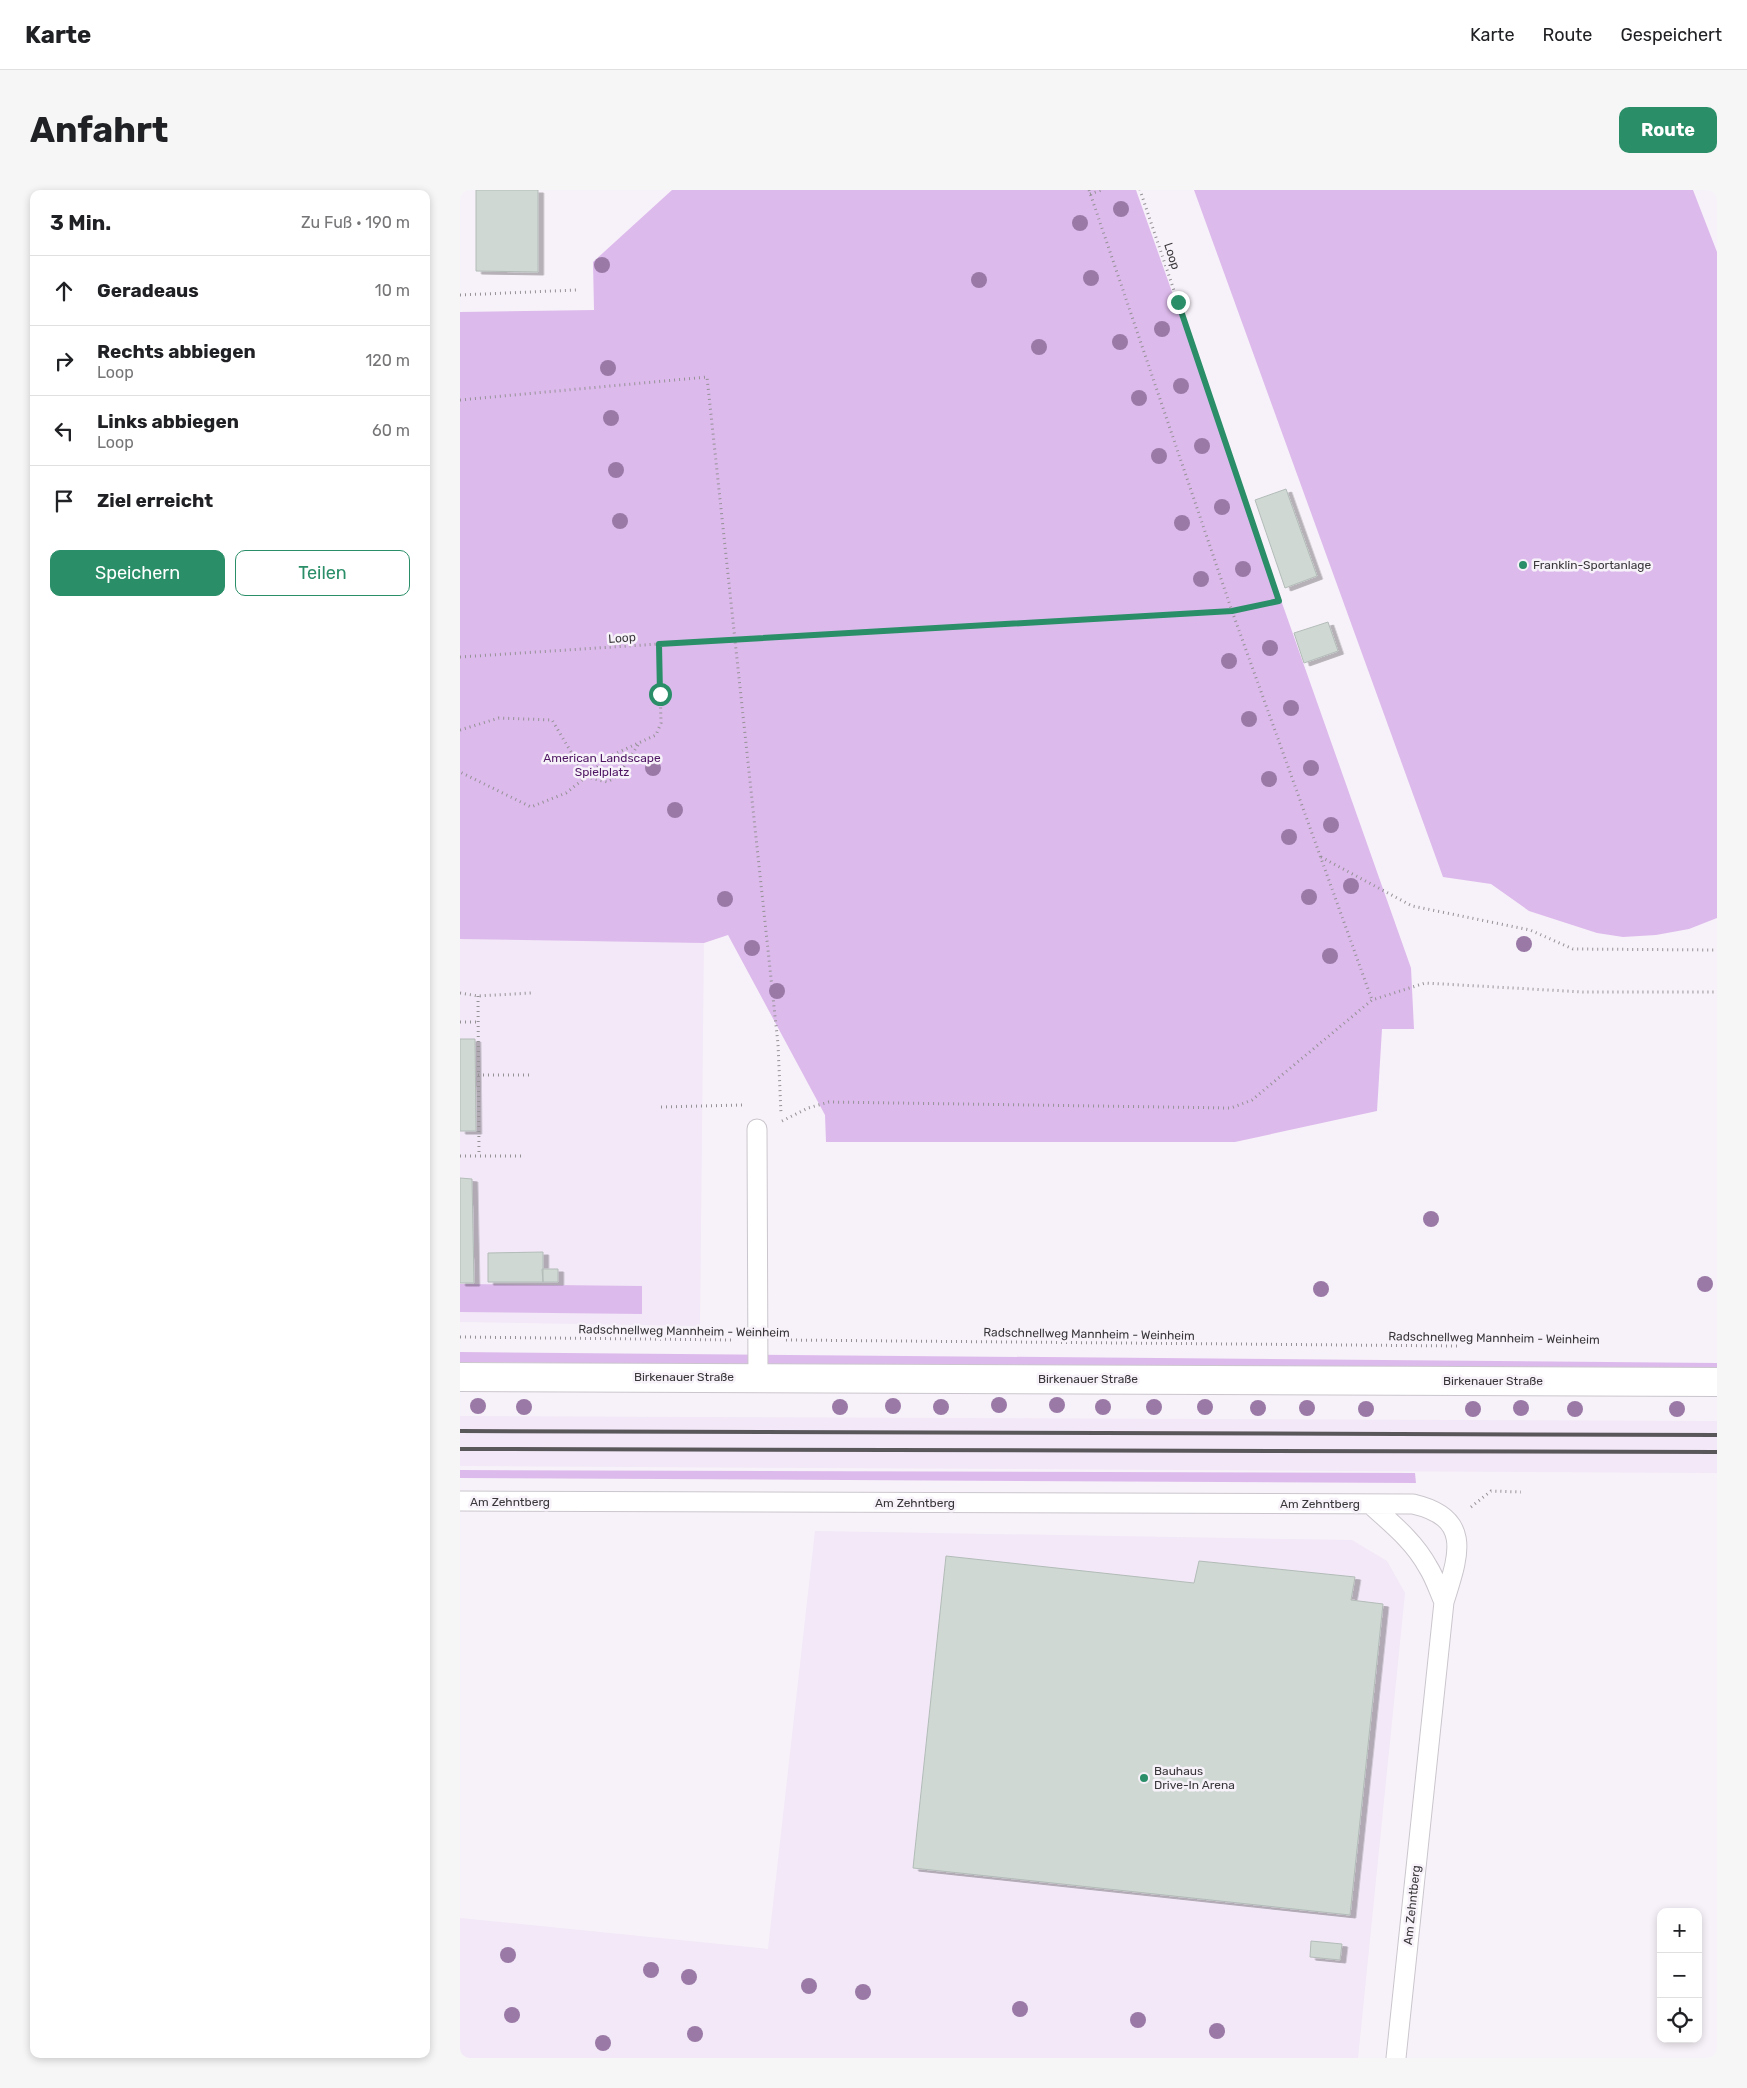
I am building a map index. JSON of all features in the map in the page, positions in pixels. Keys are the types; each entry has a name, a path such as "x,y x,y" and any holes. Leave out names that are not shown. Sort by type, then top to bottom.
{"street":[{"name":"Birkenauer Straße","path":"460,1377 1717,1382"}],"lane":[{"path":"757,1129 758,1378"},
{"name":"Am Zehntberg","path":"460,1502 1413,1504 1434,1509 1450,1524 1457,1541 1456,1562 1444,1602 1396,2058"},
{"name":"Am Zehntberg","path":"1370,1504 1406,1536 1417,1550 1428,1566 1444,1602"}],"path":[{"path":"1102,190 1090,192 1232,611 1372,1000"},
{"name":"Loop","path":"460,658 735,639 1232,611 1279,601 1140,190"},
{"path":"460,295 576,290"},
{"path":"460,400 707,377 778,1044 781,1121"},
{"path":"460,772 531,807 566,793 608,757 638,745 656,735 661,723 659,644"},
{"path":"460,730 499,718 552,720 586,777 607,782 618,776 638,745"},
{"path":"1321,857 1412,906 1530,930 1573,949 1717,950"},
{"path":"808,1108 829,1102 1231,1108 1252,1100 1372,1000 1425,983 1583,992 1717,992"},
{"path":"460,993 478,996 532,993"},
{"path":"478,996 479,1156"},
{"path":"460,1022 478,1022"},
{"path":"478,1075 532,1074"},
{"path":"770,1104 780,1104"},
{"path":"661,1107 751,1105"},
{"path":"460,1156 524,1156"},
{"name":"Radschnellweg Mannheim - Weinheim","path":"460,1337 1468,1346"}],"shaded area":[{"path":"460,934 704,935 700,1326 460,1322"},
{"path":"460,1416 1717,1421 1717,1473 460,1466"},
{"path":"815,1531 1352,1540 1387,1561 1405,1593 1358,2058 460,2058 460,1918 768,1949"}],"green space":[{"name":"American Landscape Spielplatz","path":"672,190 1136,190 1411,968 1414,1029 1382,1029 1377,1111 1235,1142 826,1142 825,1115 728,935 704,943 460,939 460,312 594,310 593,262"},
{"name":"Franklin-Sportanlage","path":"1194,190 1693,190 1717,252 1717,918 1689,929 1656,935 1623,937 1597,933 1529,911 1491,884 1443,877"},
{"path":"460,1284 642,1286 642,1314 460,1312"},
{"path":"460,1352 1717,1363 1717,1373 460,1362"},
{"path":"460,1470 1415,1473 1416,1483 460,1478"}],"building":[{"path":"476,190 538,190 538,272 476,271"},
{"path":"1286,489 1317,576 1285,588 1255,500"},
{"path":"1328,622 1338,651 1304,663 1294,633"},
{"path":"460,1039 475,1039 476,1131 460,1131"},
{"path":"460,1178 472,1179 474,1283 460,1283"},
{"path":"543,1252 543,1282 488,1282 488,1253"},
{"path":"542,1269 558,1269 558,1282 543,1282"},
{"name":"Bauhaus Drive-In Arena","path":"946,1556 1194,1583 1199,1561 1355,1577 1351,1600 1383,1604 1350,1915 913,1868"},
{"path":"1311,1941 1342,1944 1340,1960 1310,1957"}],"railway":[{"path":"460,1431 1717,1435"},
{"path":"460,1449 1717,1452"}],"place":[{"name":"Franklin-Sportanlage","path":"1523,565"},
{"name":"Bauhaus Drive-In Arena","path":"1144,1778"}],"route":[{"path":"660,694 659,644 1232,611 1279,601 1178,302"}]}
